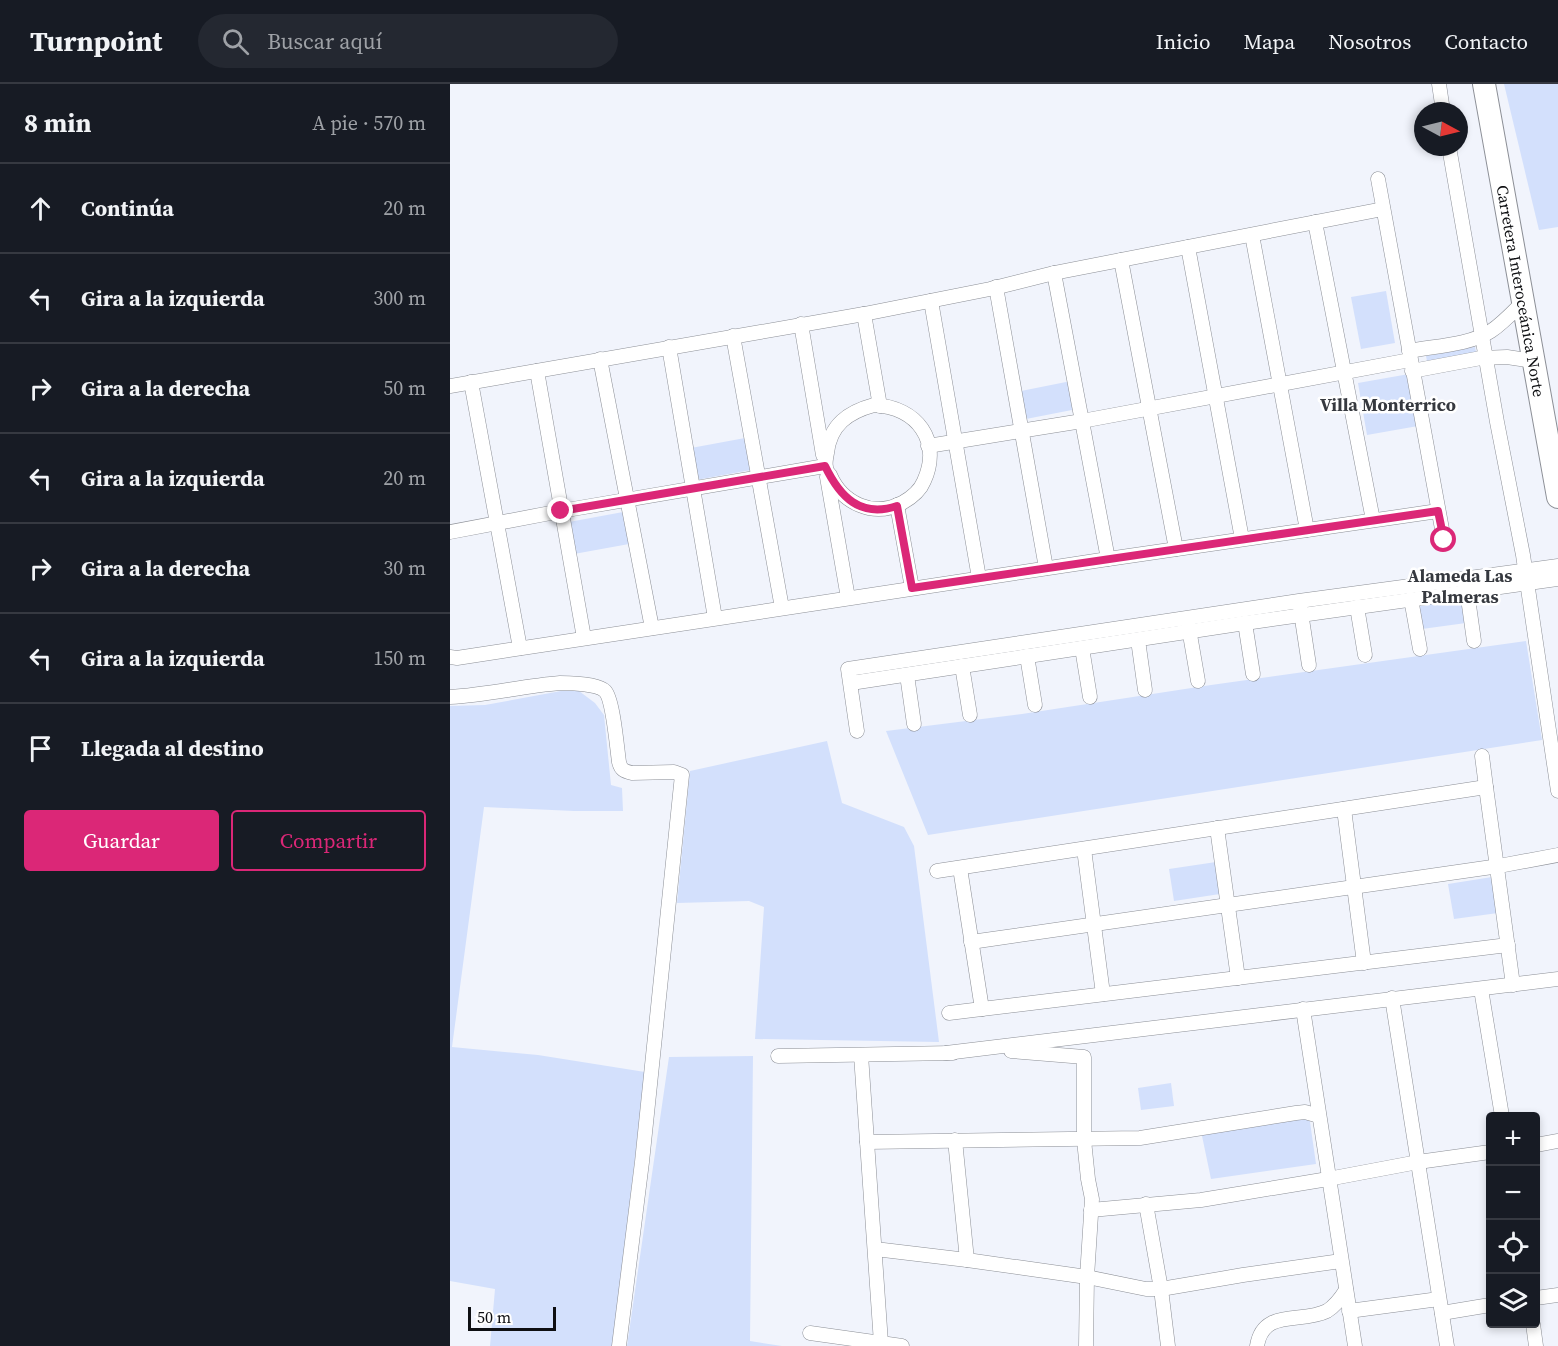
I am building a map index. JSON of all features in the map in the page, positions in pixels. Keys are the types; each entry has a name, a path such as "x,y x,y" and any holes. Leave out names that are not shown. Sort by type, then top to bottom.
{"highway":[{"name":"Carretera Interoceánica Norte","path":"1484,84 1558,497"}],"street":[{"path":"1439,84 1442,102"},
{"path":"1451,156 1497,422 1527,577 1558,791"},
{"path":"1378,179 1444,540"},
{"path":"450,386 864,314 1054,273 1383,209"},
{"path":"1315,222 1373,520"},
{"path":"1252,235 1307,530"},
{"path":"1188,247 1242,539"},
{"path":"1121,260 1176,549"},
{"path":"1054,273 1108,559"},
{"path":"996,287 1046,568"},
{"path":"931,300 979,578"},
{"path":"1411,360 1448,344 1477,338 1498,325 1523,302"},
{"path":"864,314 880,406"},
{"path":"801,324 848,598"},
{"path":"733,336 782,608"},
{"path":"669,347 715,618"},
{"path":"928,446 1082,421 1411,360 1507,357 1534,361"},
{"path":"600,359 652,628"},
{"path":"537,371 584,638"},
{"path":"471,382 520,648"},
{"path":"874,405 891,406 906,413 918,424 927,438 928,446 930,454 928,471 922,485 910,499 897,506 876,509 859,506 844,496 833,482 825,466 834,430 845,418 859,409 874,405"},
{"path":"450,532 825,466"},
{"path":"897,506 912,588"},
{"path":"451,653 457,658 1438,511"},
{"path":"850,683 1138,640 1188,625 1245,623 1300,608 1358,607 1467,591 1527,577 1558,566"},
{"path":"857,731 848,669 1188,625 1527,577 1558,579"},
{"path":"1467,591 1474,641"},
{"path":"1411,599 1420,649"},
{"path":"1358,607 1365,656"},
{"path":"1300,608 1309,664"},
{"path":"1245,623 1253,674"},
{"path":"1188,625 1198,681"},
{"path":"1138,640 1145,690"},
{"path":"1082,648 1090,697"},
{"path":"1027,656 1035,705"},
{"path":"962,666 970,715"},
{"path":"907,675 914,724"},
{"path":"450,697 562,683 593,685 604,690 609,699 621,768 625,772 632,773 674,772 682,775 643,1151 619,1346"},
{"path":"1482,756 1513,985"},
{"path":"937,871 1486,787"},
{"path":"1344,809 1364,963"},
{"path":"1217,828 1238,978"},
{"path":"1084,849 1103,994"},
{"path":"971,942 1497,866 1558,855"},
{"path":"960,868 982,1009"},
{"path":"949,1013 1508,945"},
{"path":"946,1053 1558,979"},
{"path":"1481,989 1501,1112"},
{"path":"1392,998 1447,1346"},
{"path":"1303,1009 1355,1346"},
{"path":"778,1056 1022,1051 1084,1057 1083,1140 1092,1199 1086,1346"},
{"path":"861,1055 881,1343"},
{"path":"867,1142 1140,1138 1296,1113 1319,1116"},
{"path":"955,1140 967,1260"},
{"path":"1540,1144 1558,1141"},
{"path":"1091,1210 1201,1200 1418,1162 1486,1153"},
{"path":"1146,1204 1161,1289 1168,1346"},
{"path":"875,1250 1088,1277 1146,1289 1161,1289 1341,1261"},
{"path":"1257,1346 1258,1335 1266,1326 1279,1320 1326,1311 1336,1304 1346,1290"},
{"path":"1540,1297 1558,1295"},
{"path":"1349,1311 1486,1305"},
{"path":"1534,1328 1536,1346"},
{"path":"810,1333 902,1346"}],"shaded area":[{"path":"1504,84 1558,84 1558,227 1539,230"},
{"path":"1386,291 1395,343 1361,349 1351,297"},
{"path":"1475,347 1476,352 1427,361 1426,356"},
{"path":"1409,374 1418,426 1367,435 1358,383"},
{"path":"1071,381 1077,409 1026,419 1021,391"},
{"path":"745,438 751,470 696,480 691,448"},
{"path":"623,512 629,544 574,554 569,522"},
{"path":"1462,598 1466,623 1422,629 1418,605"},
{"path":"1526,641 1542,740 928,835 886,731 1022,714"},
{"path":"561,691 579,691 595,703 604,715 611,785 622,788 623,811 484,807 452,1047 538,1055 645,1072 613,1346 490,1346 495,1289 450,1281 450,706 485,705"},
{"path":"827,741 842,803 904,827 914,846 939,1042 755,1039 764,907 749,901 677,903 690,771"},
{"path":"1216,862 1220,894 1174,901 1169,869"},
{"path":"1492,877 1498,913 1454,919 1448,884"},
{"path":"753,1056 750,1341 782,1346 627,1346 669,1057"},
{"path":"1171,1083 1174,1106 1141,1110 1138,1088"},
{"path":"1309,1115 1316,1164 1211,1179 1201,1131"}],"district":[{"name":"Villa Monterrico","path":"1388,405"},
{"name":"Alameda Las Palmeras","path":"1460,586"}],"route":[{"path":"561,511 825,466 833,482 844,496 859,506 876,509 897,506 912,588 1438,511 1444,540"}]}
